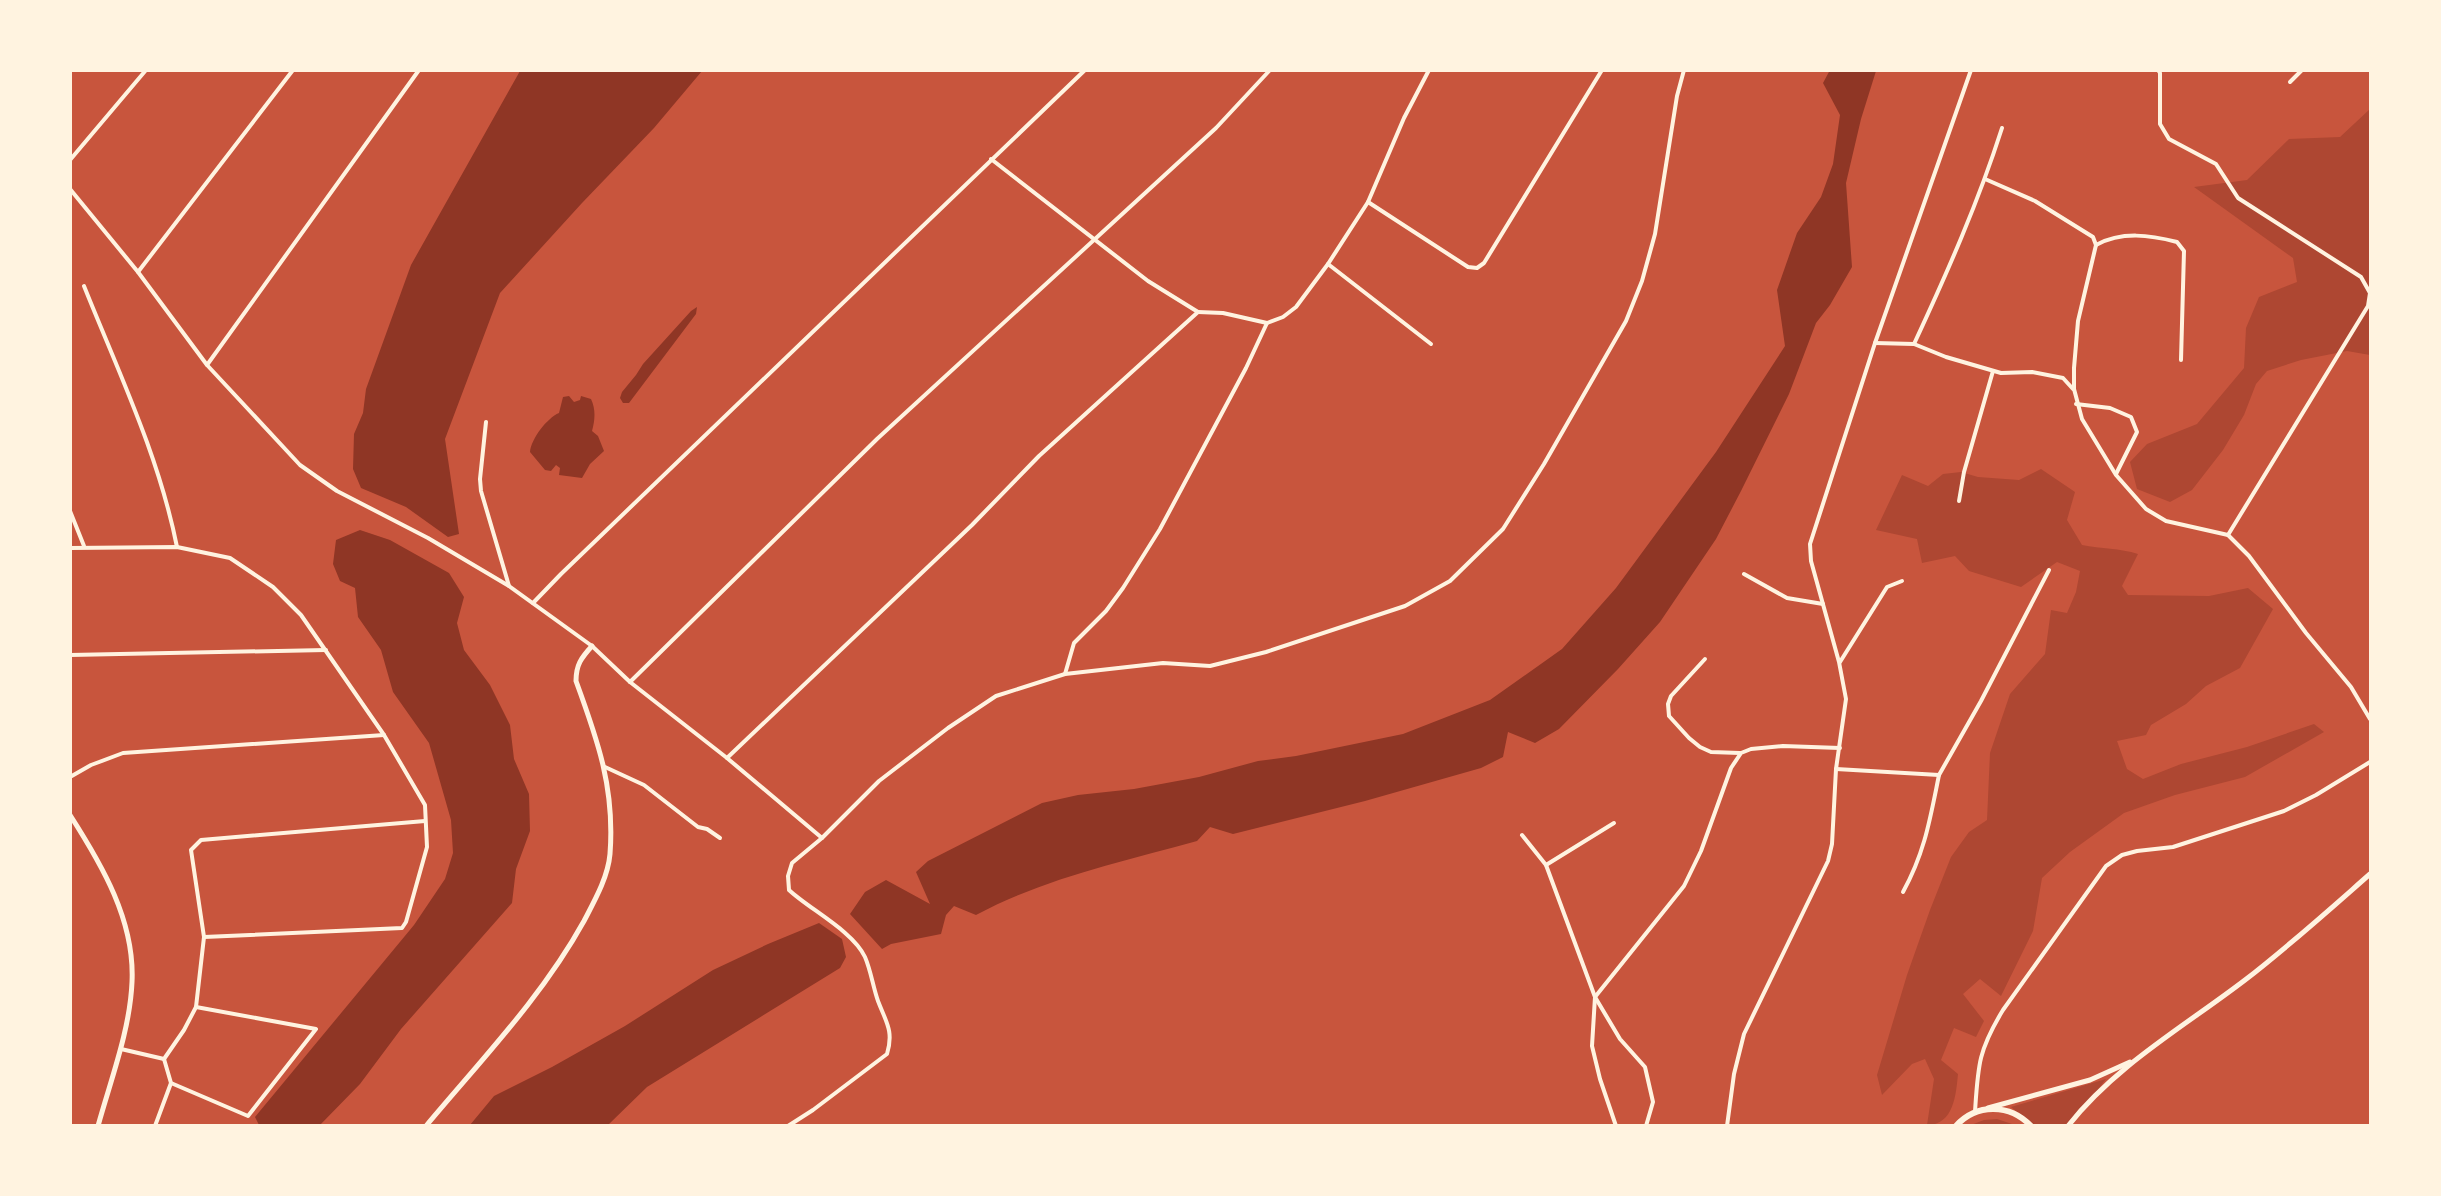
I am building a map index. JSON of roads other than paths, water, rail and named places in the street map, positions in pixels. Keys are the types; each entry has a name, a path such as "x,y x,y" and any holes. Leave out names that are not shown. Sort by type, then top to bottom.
{"main road":[{"path":"1956,1125 1975,1112 1986,1109 2012,1112 2031,1125"}],"street":[{"path":"70,160 146,70"},
{"path":"138,272 293,70"},
{"path":"207,365 419,70"},
{"path":"533,603 1085,70"},
{"path":"630,682 877,439 1216,129 1270,70"},
{"path":"991,159 1148,281 1198,312 1223,313 1267,323 1283,317 1296,307 1328,264 1368,202 1404,118 1429,70"},
{"path":"1368,202 1467,267 1476,268 1484,263 1602,70"},
{"path":"788,1125 813,1110 886,1054 891,1040 888,1023 878,1002 864,955 845,934 789,890 788,876 792,863 822,838 879,781 948,728 996,696 1065,674 1162,663 1210,666 1266,652 1405,606 1450,581 1503,529 1544,464 1630,311 1642,281 1655,234 1677,96 1684,70"},
{"path":"1727,1125 1734,1074 1744,1034 1828,861 1832,844 1836,769 1846,699 1839,662 1811,561 1810,544 1875,343 1971,70"},
{"path":"2158,70 2160,73 2160,124 2169,139 2216,164 2238,198 2361,277 2370,293 2368,306 2228,535"},
{"path":"2290,82 2302,70"},
{"path":"1914,344 1954,257 1985,179 2002,128"},
{"path":"1985,179 2035,201 2093,237 2096,245 2078,321 2074,389 2076,404 2082,419 2116,475 2146,510 2166,521 2228,535 2249,556 2306,633 2351,687 2370,719"},
{"path":"70,189 138,272 207,365 300,465 337,491 428,538 509,586 533,603 592,646 630,682 727,758 822,838"},
{"path":"2096,245 2122,236 2143,235 2177,242 2184,250 2181,360"},
{"path":"1328,264 1431,344"},
{"path":"84,285 145,437 170,511 177,547"},
{"path":"727,758 972,525 1039,456 1198,312"},
{"path":"1065,674 1074,644 1106,611 1160,529 1246,368 1267,323"},
{"path":"1875,343 1914,344 1946,357 1993,371 2014,374 2032,372 2063,378 2074,389"},
{"path":"1959,501 1964,472 1993,371"},
{"path":"2076,404 2110,408 2131,417 2137,432 2116,475"},
{"path":"486,422 480,479 481,491 509,586"},
{"path":"70,511 84,546"},
{"path":"70,548 84,546 177,547 231,558 265,581 302,615 384,735 425,805 427,847 406,922 402,928 204,938"},
{"path":"1903,892 1917,867 1939,775 1981,701 2049,570"},
{"path":"1744,574 1787,598 1824,604"},
{"path":"1839,662 1887,587 1902,581"},
{"path":"426,1125 521,1015 571,943 604,878 610,855 609,796 605,767 576,681 576,668 580,659 592,646"},
{"path":"70,655 327,650"},
{"path":"1705,659 1671,696 1667,710 1669,716 1700,747 1723,754 1741,753 1750,748 1783,746 1840,748"},
{"path":"70,777 91,765 132,752 384,735"},
{"path":"1616,1125 1600,1079 1592,1046 1595,997 1684,886 1701,851 1731,768 1741,753"},
{"path":"1975,1112 1979,1060 1989,1033 2106,866 2122,855 2136,851 2174,847 2284,811 2316,795 2370,762"},
{"path":"605,767 644,785 698,827 707,829 720,838"},
{"path":"1836,769 1939,775"},
{"path":"70,815 91,848 115,895 128,937 132,981 128,1015 120,1049 98,1125"},
{"path":"164,1059 184,1030 196,1007 204,938 191,850 201,840 425,821"},
{"path":"1546,865 1614,823"},
{"path":"1522,835 1546,865 1595,997 1620,1039 1645,1067 1653,1102 1646,1125"},
{"path":"2068,1125 2136,1059 2244,980 2370,874"},
{"path":"171,1083 248,1116 316,1029 196,1007"},
{"path":"120,1049 164,1059"},
{"path":"155,1125 171,1083 164,1059"},
{"path":"1986,1109 2090,1080 2136,1059"}]}
